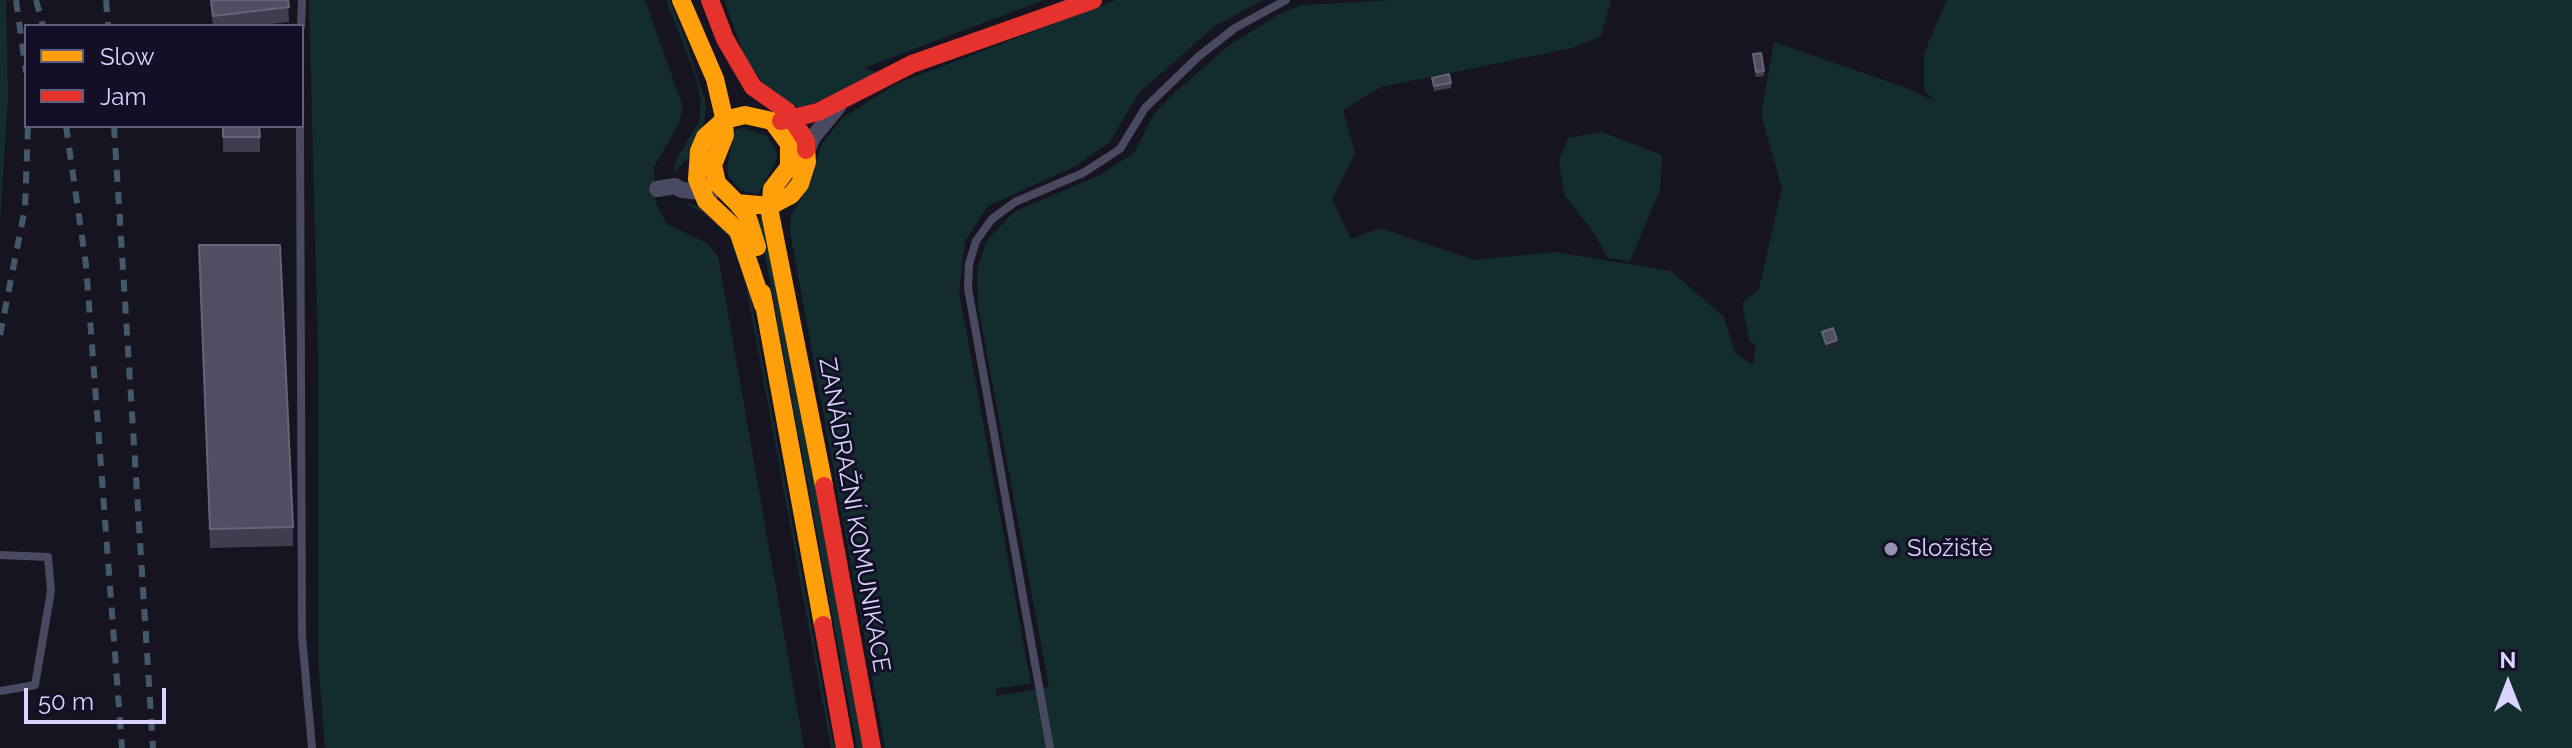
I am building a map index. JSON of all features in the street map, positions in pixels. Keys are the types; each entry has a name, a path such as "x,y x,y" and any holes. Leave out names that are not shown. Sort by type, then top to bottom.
{"main road":[{"path":"681,0 715,79 718,124"},
{"path":"710,0 725,39 740,99 787,138 791,155 784,177 772,189 770,206"},
{"path":"700,192 696,166 699,151 718,124 745,115 794,119 841,103 912,64 1093,0"},
{"path":"725,39 753,87 794,119 807,151"},
{"name":"ZANÁDRAŽNÍ KOMUNIKACE","path":"718,124 725,135 713,165 717,183 747,215 753,231 763,305 845,748"},
{"name":"ZANÁDRAŽNÍ KOMUNIKACE","path":"788,290 783,215 805,173 807,151"},
{"name":"ZANÁDRAŽNÍ KOMUNIKACE","path":"700,192 738,231 763,305"},
{"path":"732,200 770,206 791,195"},
{"name":"ZANÁDRAŽNÍ KOMUNIKACE","path":"770,206 872,748"}],"street":[{"path":"807,151 813,137 841,103"},
{"path":"675,186 699,151"},
{"path":"657,189 675,186 732,200"}],"lane":[{"path":"301,24 302,0"},
{"path":"1050,748 968,288 969,264 976,241 992,219 1015,202 1083,173 1120,149 1145,108 1199,56 1235,28 1286,0"},
{"path":"300,128 302,636 312,748"},
{"path":"0,555 48,557 51,591 35,685 0,691"}],"green space":[{"path":"0,0 6,0 8,95 0,227"},
{"path":"309,0 645,0 683,107 679,123 654,167 656,204 667,224 707,243 718,256 804,748 325,748 318,660 318,353"},
{"path":"666,0 670,0 685,38 706,103 704,123 689,157 673,173 676,160 699,121 701,101 696,77"},
{"path":"724,0 1044,0 864,68 882,73 801,109 772,95 746,61"},
{"path":"1116,0 1263,0 1215,26 1139,93 1109,143 1076,166 988,206 965,241 959,291 1031,684 997,688 996,696 1049,687 978,306 977,269 987,240 1014,212 1100,175 1134,153 1154,114 1170,97 1228,46 1278,15 1301,5 1393,0 1611,0 1601,36 1572,48 1381,87 1343,110 1355,153 1332,199 1351,239 1380,228 1474,260 1555,252 1671,271 1724,317 1735,353 1753,365 1756,346 1749,340 1742,303 1759,289 1782,188 1761,114 1774,42 1904,87 1938,103 1924,91 1924,53 1947,0 2572,0 2572,748 885,748 790,232 791,215 811,183 821,145 842,118 898,83"},
{"path":"743,128 767,136 776,151 777,159 758,195 740,190 728,176 727,166 735,130"},
{"path":"1602,132 1662,155 1660,190 1630,261 1608,258 1592,230 1564,195 1559,160 1568,138"},
{"path":"679,201 700,207 729,231 746,272 834,748 831,748 746,285 730,238 704,213"},
{"path":"765,217 864,748 857,748 758,218"}],"building":[{"path":"211,0 288,0 289,7 213,16"},
{"path":"1761,53 1764,71 1756,72 1753,54"},
{"path":"1449,74 1451,83 1434,86 1432,78"},
{"path":"223,128 259,128 260,137 223,137"},
{"path":"199,245 280,245 293,527 210,529"},
{"path":"1833,328 1837,340 1826,344 1822,332"}],"railway":[{"path":"16,0 24,58"},
{"path":"36,0 42,24"},
{"path":"106,0 108,24"},
{"path":"0,335 25,208 28,128"},
{"path":"66,128 86,265 122,748"},
{"path":"114,128 153,748"}],"traffic: slow":[{"path":"681,0 715,79 723,113 725,135 713,165 717,183 737,203 770,206 791,195 800,184 807,162 806,150"},
{"path":"763,305 738,231 706,201 697,179 699,151 705,137 724,120 745,115 772,121 789,144 789,167 772,189 770,213 824,486"},
{"path":"737,203 747,215 757,247"},
{"path":"762,293 823,625"}],"traffic: jam":[{"path":"710,0 725,39 753,87 787,111 806,141 806,150"},
{"path":"781,121 818,112 912,64 1093,0"},
{"path":"824,486 872,748"},
{"path":"823,625 845,748"}],"place":[{"name":"Složiště","path":"1891,549"}]}
